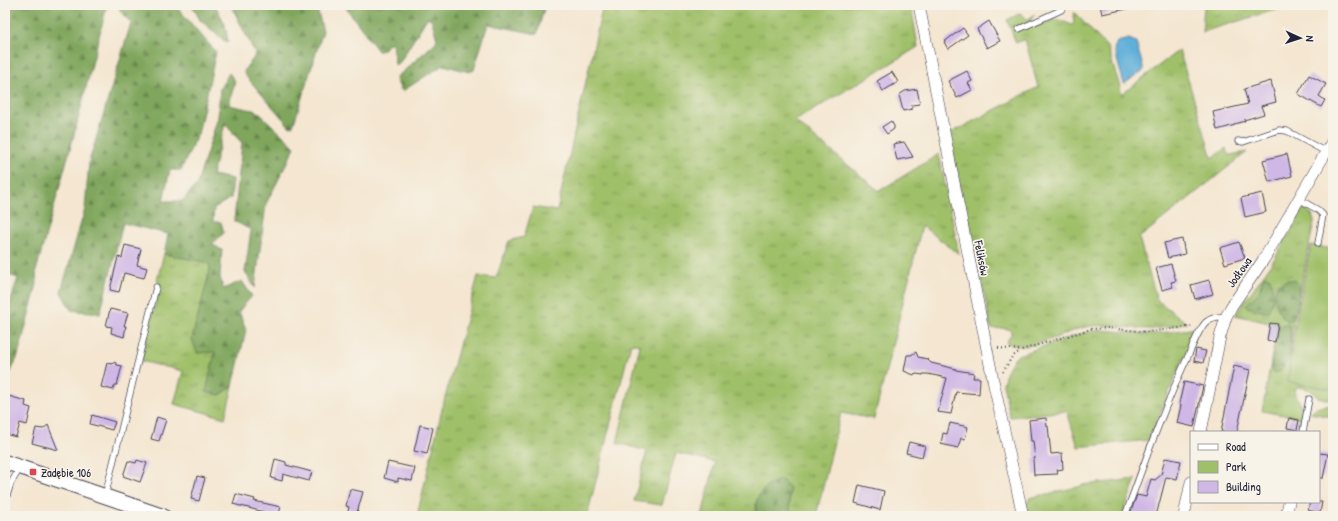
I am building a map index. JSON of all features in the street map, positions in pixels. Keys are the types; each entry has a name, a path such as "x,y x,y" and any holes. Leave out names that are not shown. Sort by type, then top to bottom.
{"street":[{"name":"Feliksów","path":"919,5 994,385 1023,516"},
{"name":"Jodłowa","path":"1201,431 1220,337 1226,317 1231,307 1264,260 1333,140"},
{"path":"5,462 163,516"},
{"path":"1184,516 1190,487"},
{"path":"1286,516 1289,503"}],"lane":[{"path":"1019,29 1061,10 1066,5"},
{"path":"1238,141 1243,142 1279,130 1287,131 1326,152"},
{"path":"1299,199 1318,210 1322,215 1318,243"},
{"path":"105,496 156,287"},
{"path":"1125,516 1175,383 1204,324 1215,317 1226,317"},
{"path":"1303,431 1309,399"},
{"path":"5,502 11,483 20,468"}],"path":[{"path":"994,385 1000,379 1008,363 1021,350 1091,329 1107,328 1153,332 1204,324"},
{"path":"987,350 1002,348 1021,350"}],"green space":[{"path":"5,5 107,5 74,135 36,271 37,284 18,356 5,385 5,317 18,278 5,274"},
{"path":"120,5 175,5 216,52 198,134 181,170 170,170 163,201 182,201 197,184 218,117 220,88 229,73 235,81 229,105 257,111 295,147 266,204 255,288 245,272 251,230 234,221 242,143 225,124 212,175 233,179 231,198 214,208 213,222 221,222 224,233 212,244 222,250 220,277 223,289 242,281 252,296 239,311 246,330 233,386 220,395 206,392 215,352 197,353 192,339 210,270 209,263 164,254 168,234 123,223 100,314 71,310 61,292 85,209 89,162 131,23 120,11"},
{"path":"192,5 215,5 225,24 227,43 200,20"},
{"path":"229,5 316,5 323,31 293,126 290,127 244,74 244,71 253,59 255,53 232,7"},
{"path":"344,5 545,5 537,34 488,24 474,70 469,72 443,65 404,90 401,90 396,80 397,77 435,43 437,39 431,18 427,18 398,65 395,65 393,43 390,43 381,51 378,51"},
{"path":"603,5 911,5 918,47 795,121 879,191 939,154 959,254 922,226 874,419 841,413 816,516 702,516 715,462 676,453 662,505 634,501 647,451 617,443 640,345 631,343 587,516 417,516 443,405 478,276 496,278 509,241 524,237 533,207 557,211"},
{"path":"1204,5 1292,5 1202,32"},
{"path":"1074,12 1108,48 1122,94 1179,50 1212,158 1226,148 1227,153 1230,155 1247,152 1139,238 1157,300 1187,323 1151,329 1090,326 1033,345 1014,345 1006,342 1011,335 1011,331 1006,329 991,328 969,218 966,220 949,134 1038,87 1025,39 1016,43 1007,20 1021,13 1027,19 1035,15 1031,22 1031,25 1034,27 1057,19 1072,25 1074,23"},
{"path":"1304,208 1312,214 1314,222 1293,325 1289,382 1333,388 1333,401 1317,397 1311,390 1298,387 1295,389 1294,391 1301,406 1303,417 1303,422 1299,431 1301,418 1262,411 1278,325 1235,315 1272,263"},
{"path":"1311,245 1333,249 1332,389 1288,382 1295,325"},
{"path":"164,254 209,263 220,395 233,386 225,418 174,404 183,371 141,361 158,293 163,289 157,280"},
{"path":"1266,276 1270,278 1273,291 1273,300 1270,308 1267,312 1264,312 1247,307 1246,305 1259,292 1263,278"},
{"path":"1288,280 1294,280 1298,284 1299,293 1295,313 1291,320 1288,321 1281,315 1276,305 1275,290 1278,285"},
{"path":"1283,324 1290,326 1289,354 1284,367 1280,371 1274,373 1271,363 1273,351 1280,328"},
{"path":"1198,328 1176,375 1149,440 1078,447 1067,411 1010,417 1003,384 1008,368 1018,355 1083,333 1100,330 1152,334"},
{"path":"1326,405 1333,406 1333,417 1310,413 1314,409"},
{"path":"1136,479 1122,516 1029,516 1025,502 1030,501 1029,498 1082,485"},
{"path":"782,480 790,488 789,505 792,516 756,516 756,503 760,494 766,487 774,482"}],"water":[{"path":"1129,39 1136,42 1144,70 1124,84 1114,49 1117,42"}],"building":[{"path":"1100,5 1126,5 1127,9 1102,14"},
{"path":"989,21 1000,41 987,48 977,29"},
{"path":"963,28 968,35 948,49 944,42"},
{"path":"967,71 972,81 968,83 972,90 957,98 948,81"},
{"path":"892,72 898,82 883,91 877,81"},
{"path":"1309,75 1326,84 1319,96 1325,100 1321,107 1298,94"},
{"path":"1271,81 1276,102 1261,106 1264,114 1217,130 1213,112 1248,104 1244,89"},
{"path":"917,89 920,104 912,105 912,109 903,111 899,95 905,91"},
{"path":"891,121 894,129 887,134 882,127"},
{"path":"904,142 913,157 897,160 893,144"},
{"path":"1287,154 1292,176 1269,182 1263,160"},
{"path":"1262,193 1266,212 1245,217 1241,198"},
{"path":"1182,239 1185,254 1168,258 1164,243"},
{"path":"1239,242 1245,258 1225,264 1220,248"},
{"path":"125,245 141,249 137,265 147,268 144,278 124,273 119,292 110,290 118,257 122,258"},
{"path":"1171,264 1176,281 1171,282 1173,287 1162,290 1156,268"},
{"path":"1209,280 1213,294 1195,299 1191,285"},
{"path":"110,309 128,313 124,326 126,326 124,337 111,333 112,327 106,326"},
{"path":"1270,323 1278,324 1275,342 1267,340"},
{"path":"1196,349 1206,351 1203,363 1194,361"},
{"path":"916,352 918,357 927,359 931,363 974,373 973,378 980,378 979,394 956,392 951,414 938,412 947,378 928,374 914,375 904,371 907,355 911,355"},
{"path":"115,362 117,365 122,366 117,385 115,385 113,390 101,387 107,363 112,364"},
{"path":"1234,366 1250,370 1237,431 1221,431"},
{"path":"1184,382 1203,386 1194,427 1177,423 1181,405 1179,404"},
{"path":"5,395 26,401 25,406 31,408 27,425 20,423 16,437 5,434 5,423 10,407 5,406"},
{"path":"92,415 115,422 112,430 90,424"},
{"path":"157,417 166,420 159,441 151,439"},
{"path":"1046,418 1051,454 1062,453 1063,469 1057,470 1058,474 1034,475 1033,459 1035,459 1033,441 1031,441 1029,420"},
{"path":"1289,418 1299,420 1297,430 1287,428"},
{"path":"950,423 968,427 965,439 961,438 958,448 941,444 943,433 947,434"},
{"path":"48,425 58,450 32,443 36,428 43,429"},
{"path":"420,425 433,428 427,454 414,451"},
{"path":"909,442 925,446 922,457 906,453"},
{"path":"1320,453 1328,454 1323,478 1320,478"},
{"path":"1165,458 1181,461 1177,479 1166,477 1156,516 1137,516 1130,514 1137,495 1146,497 1151,479 1155,480 1161,475"},
{"path":"275,459 286,462 286,465 312,472 309,481 283,474 282,481 271,478"},
{"path":"137,460 147,463 140,482 123,476 128,461 136,463"},
{"path":"388,462 415,468 412,481 398,478 398,482 384,478"},
{"path":"197,476 205,478 199,501 191,499"},
{"path":"859,485 884,491 880,510 855,503"},
{"path":"350,489 363,492 356,516 347,516 349,507 346,506"},
{"path":"236,494 255,499 254,501 281,507 278,516 263,516 264,512 233,504"},
{"path":"1322,502 1320,513 1308,510 1310,503"}],"place":[{"name":"Zadębie 106","path":"33,472"}]}
